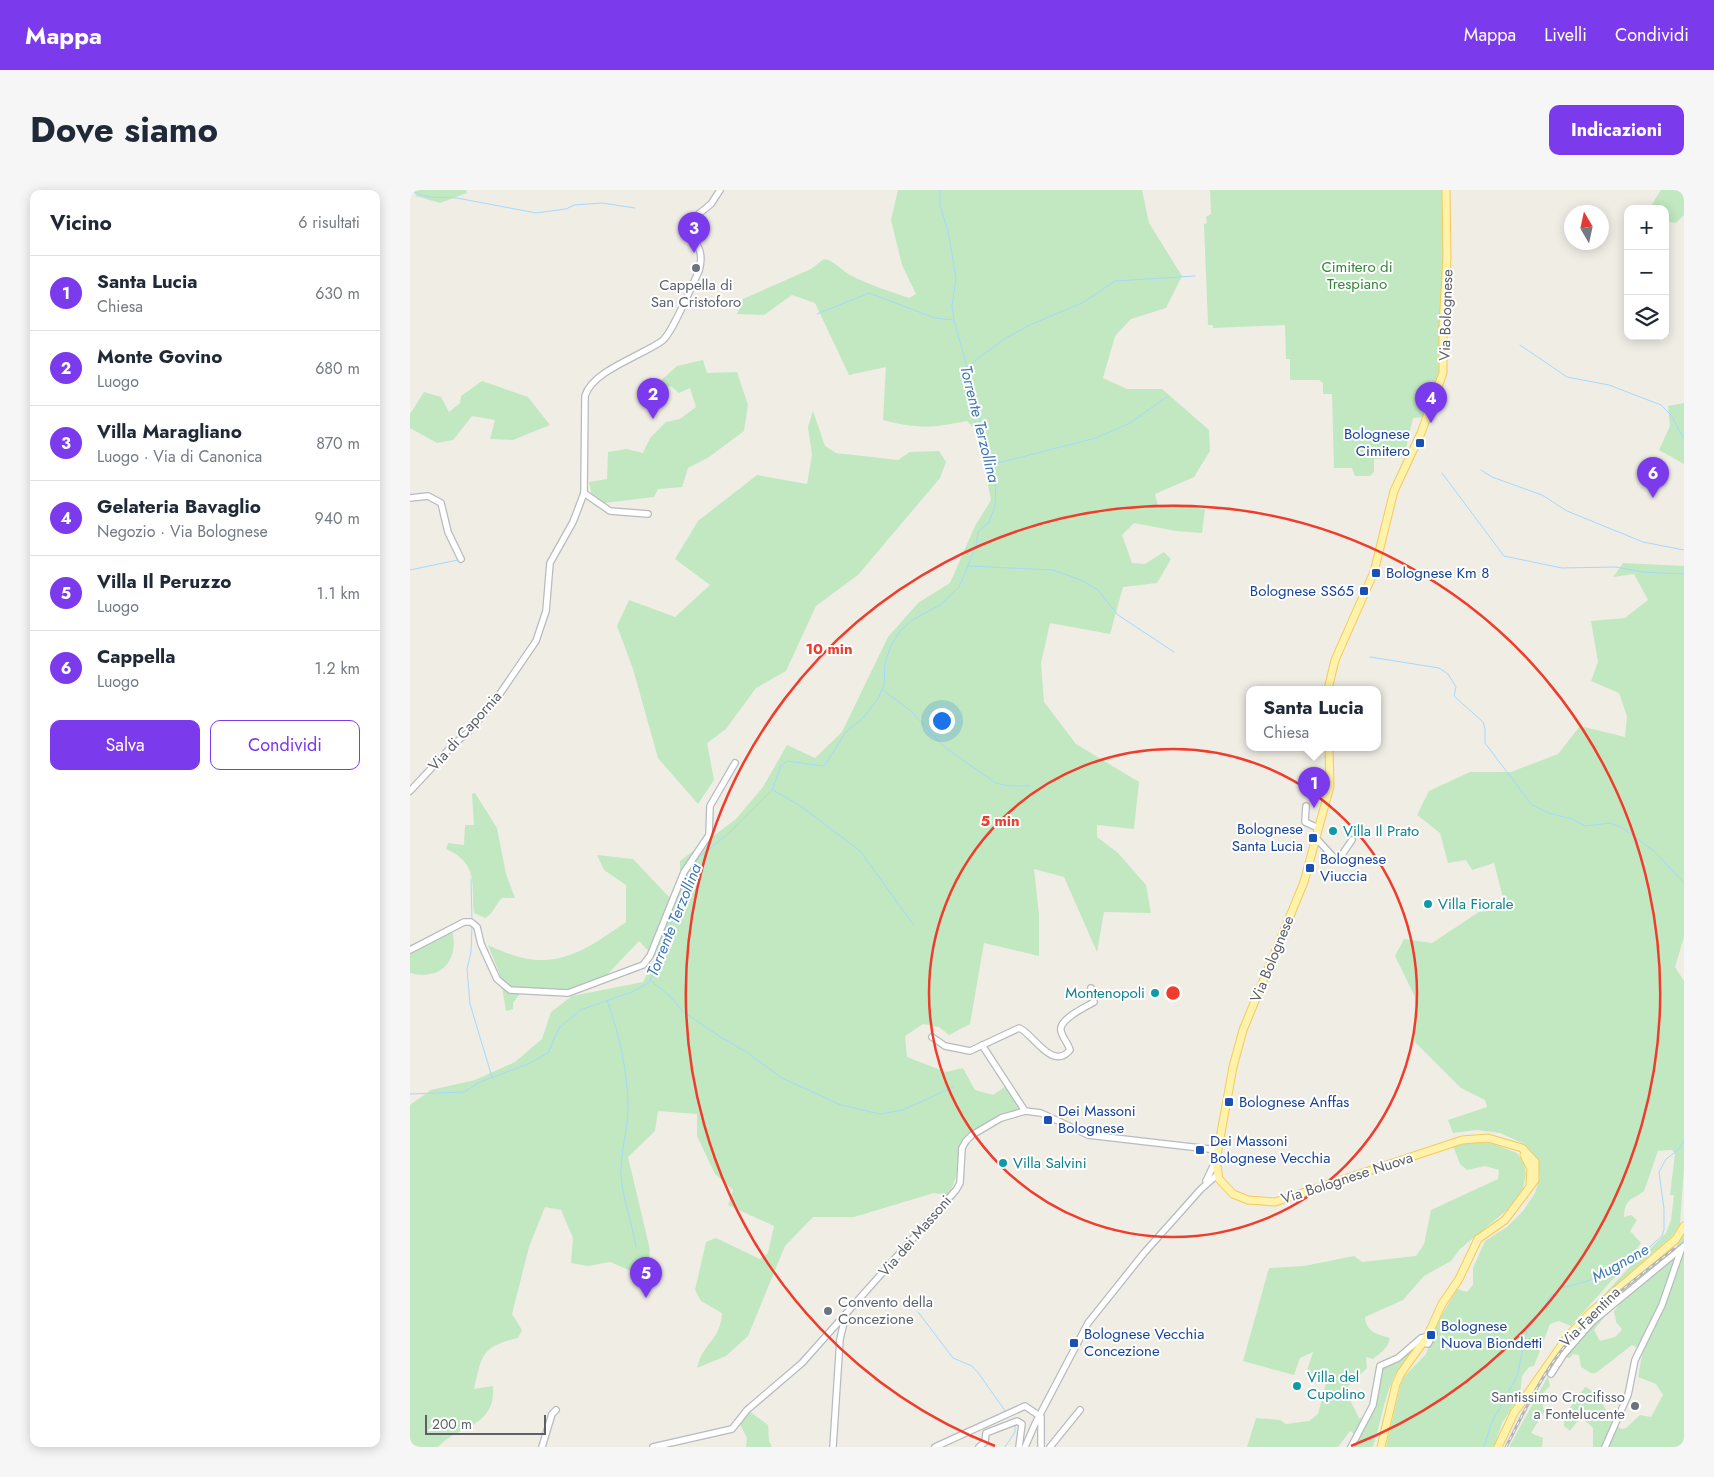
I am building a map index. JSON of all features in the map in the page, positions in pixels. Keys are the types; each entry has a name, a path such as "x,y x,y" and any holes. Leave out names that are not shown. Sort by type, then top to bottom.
{"main road":[{"name":"Via Bolognese","path":"1329,686 1335,660 1374,572 1394,491 1421,432 1443,373 1443,327 1448,257 1446,190"},
{"name":"Via Bolognese","path":"1214,1175 1232,1066 1243,1030 1299,894 1332,778 1329,751"},
{"name":"Via Bolognese Nuova","path":"1214,1175 1225,1188 1240,1198 1257,1202 1275,1202 1462,1140 1475,1138 1499,1140 1522,1152 1531,1169 1531,1181 1519,1204 1505,1220 1478,1240 1460,1279 1442,1304 1425,1340 1400,1373 1380,1447"},
{"name":"Via Faentina","path":"1498,1447 1514,1413 1568,1336 1590,1313 1676,1239 1684,1226"}],"street":[{"name":"Via di Capornia","path":"410,791 453,745 467,733 495,701 536,641 546,611 550,563 581,504 584,493 585,396 587,388 598,377 666,337 699,271 702,260 702,253 691,233 690,221 711,204 720,190"},
{"path":"584,493 610,511 648,514"},
{"path":"410,498 428,496 441,503 448,532 461,559"},
{"path":"410,950 464,922 473,923 497,980 510,990 568,993 643,965 650,956 684,872 709,834 710,806 735,763"},
{"path":"1306,806 1305,822 1318,828"},
{"path":"1316,838 1336,860 1340,859 1352,840"},
{"path":"932,1037 945,1046 970,1051 1019,1028 1027,1033 1037,1047 1046,1052 1060,1055 1069,1052 1069,1045 1060,1030 1061,1025 1072,1014 1094,1002 1091,988"},
{"path":"982,1045 1025,1111"},
{"name":"Via dei Massoni","path":"652,1447 732,1429 747,1410 802,1362 956,1190 960,1183 962,1148 972,1135 1001,1118 1025,1111 1041,1113 1088,1135 1218,1150"},
{"path":"1025,1447 1039,1415 1088,1323 1144,1254 1214,1175"},
{"path":"1606,1447 1628,1395 1635,1360 1662,1305 1682,1248"},
{"name":"Via Faentina","path":"1551,1374 1564,1354 1592,1322 1682,1248"},
{"path":"833,1447 840,1339 846,1314"},
{"path":"1351,1447 1373,1405 1380,1366 1398,1358 1421,1338 1425,1340"},
{"path":"934,1447 1025,1406 1039,1415"},
{"path":"542,1447 552,1414 556,1410"},
{"path":"1050,1447 1080,1410"},
{"path":"1039,1415 1041,1447"},
{"path":"979,1447 985,1442 986,1433 1017,1421 1022,1424 1019,1447"}],"green space":[{"path":"414,190 466,190 467,193 440,203 416,196"},
{"path":"898,190 1142,190 1149,223 1182,276 1166,308 1131,319 1115,336 1103,378 1127,389 1162,389 1209,430 1210,451 1194,477 1155,494 1158,506 1176,504 1205,509 1202,533 1176,531 1134,523 1122,535 1132,563 1145,564 1164,552 1171,559 1157,583 1123,587 1110,634 1050,623 1041,663 1044,702 1076,744 1139,782 1134,829 1097,825 1097,837 1118,853 1146,885 1151,913 1104,912 1097,952 1064,877 1034,869 1039,915 1039,956 984,943 970,1024 949,1035 939,1027 923,1024 905,1036 907,1057 946,1072 963,1068 975,1090 993,1095 1006,1086 1022,1110 996,1117 960,1144 956,1177 949,1195 934,1193 854,1217 813,1217 785,1246 748,1336 726,1356 697,1368 703,1352 719,1329 722,1313 701,1301 695,1290 706,1242 716,1238 760,1259 768,1253 774,1226 728,1205 733,1190 715,1174 697,1136 697,1114 658,1111 655,1131 628,1157 650,1250 648,1267 633,1272 610,1262 588,1266 571,1263 573,1238 561,1210 545,1207 529,1247 512,1314 522,1330 518,1338 506,1341 490,1349 485,1354 479,1368 474,1389 493,1386 489,1410 474,1424 447,1439 438,1447 410,1447 410,1105 431,1090 475,1080 515,1062 542,1039 551,1012 572,996 643,982 655,958 639,941 602,980 568,990 524,988 513,1003 513,1009 506,1011 500,975 488,945 509,954 528,959 545,960 560,958 576,953 591,945 626,922 626,885 604,870 597,855 633,859 669,897 680,889 680,861 736,819 763,787 787,745 815,758 842,732 888,637 918,603 950,583 975,526 991,500 977,431 967,421 944,425 916,426 883,420 886,367 849,375 815,303 792,295 764,315 737,314 743,299 811,269 824,259 834,263 850,275 872,285 909,298 916,294 902,265 891,220"},
{"name":"Cimitero di Trespiano","path":"1210,190 1443,190 1444,258 1441,373 1425,417 1413,418 1404,457 1374,459 1374,472 1370,476 1355,476 1352,468 1334,468 1332,394 1323,394 1323,383 1319,380 1290,380 1290,359 1286,359 1285,325 1213,328 1213,325 1208,325 1204,224 1207,223 1206,217 1211,214"},
{"path":"1661,190 1684,190 1684,215 1676,223 1669,222 1669,205 1652,205"},
{"path":"703,360 707,373 737,372 748,405 744,431 709,457 688,468 682,487 658,489 654,497 604,503 592,496 589,482 607,479 608,452 627,449 643,453 650,438 666,422 680,419 696,407 690,388 679,393 671,386 661,389 648,407 639,395 655,386 677,366"},
{"path":"482,381 528,397 550,425 513,440 490,439 495,420 472,416 453,440 437,443 410,428 410,414 424,392 441,397 449,412 460,403 461,396"},
{"path":"1684,403 1684,464 1659,450 1670,426 1668,406"},
{"path":"813,411 825,446 836,453 898,460 910,452 939,451 946,462 940,478 858,575 816,606 786,671 756,688 726,729 707,743 714,780 698,804 658,758 633,669 617,626 629,600 675,617 710,585 675,559 698,521 757,475 807,484 812,455 808,427"},
{"path":"1623,563 1684,566 1684,937 1675,967 1684,981 1684,1167 1680,1224 1673,1235 1598,1301 1641,1255 1649,1250 1666,1233 1671,1220 1674,1195 1670,1195 1675,1154 1672,1150 1658,1151 1644,1191 1627,1203 1625,1211 1624,1217 1631,1215 1637,1220 1630,1231 1641,1243 1634,1253 1616,1262 1621,1270 1571,1326 1559,1321 1550,1324 1534,1366 1529,1367 1522,1376 1520,1395 1502,1423 1494,1447 1386,1447 1402,1379 1426,1354 1434,1335 1435,1327 1457,1289 1467,1292 1473,1285 1473,1268 1485,1241 1507,1227 1523,1211 1535,1193 1540,1177 1536,1161 1524,1144 1500,1133 1477,1130 1453,1133 1448,1120 1487,1107 1485,1100 1461,1088 1414,1041 1415,997 1395,956 1404,939 1432,943 1479,912 1506,909 1494,863 1472,870 1466,860 1448,863 1440,833 1417,815 1429,791 1470,772 1511,772 1558,754 1580,726 1625,737 1627,716 1619,693 1591,681 1598,662 1591,621 1625,618 1648,600 1634,574 1613,577"},
{"path":"475,793 497,828 506,874 515,898 502,898 485,918 474,913 473,884 469,868 457,855 446,849 448,843 464,845 465,825 474,825 472,794"},
{"path":"451,927 453,948 447,965 432,974 410,973 410,945"},
{"path":"1472,1142 1491,1143 1517,1153 1524,1164 1526,1174 1522,1193 1512,1206 1460,1249 1451,1261 1424,1276 1403,1300 1365,1317 1370,1329 1377,1334 1390,1338 1386,1347 1379,1355 1373,1359 1366,1357 1367,1368 1343,1391 1346,1396 1352,1397 1351,1402 1359,1418 1365,1418 1376,1403 1381,1367 1410,1352 1421,1340 1399,1368 1393,1379 1373,1447 1353,1447 1359,1437 1350,1431 1338,1447 1247,1447 1256,1418 1280,1420 1286,1424 1309,1421 1318,1414 1327,1380 1306,1374 1313,1352 1300,1358 1294,1375 1243,1361 1269,1268 1304,1266 1354,1256 1362,1262 1416,1256 1424,1244 1431,1210 1498,1179 1499,1170 1485,1166 1467,1170 1460,1164 1453,1146"},
{"path":"1684,1233 1684,1447 1593,1447 1593,1428 1581,1417 1570,1431 1564,1426 1564,1416 1585,1387 1596,1395 1621,1429 1626,1428 1640,1415 1651,1417 1663,1395 1656,1384 1638,1377 1643,1350 1632,1345 1596,1373 1591,1373 1581,1367 1579,1355 1573,1354 1570,1358 1564,1357 1595,1321 1610,1310 1594,1330 1600,1341 1615,1337 1621,1331 1622,1329 1616,1322 1614,1311 1628,1294 1678,1249 1676,1243"},
{"path":"1548,1376 1550,1386 1541,1395 1544,1412 1531,1433 1543,1438 1542,1447 1509,1447"},
{"path":"749,1411 768,1425 769,1441 772,1447 746,1447 747,1438 740,1424"}],"waterway":[{"path":"410,190 429,197 457,198 536,213 566,209 574,205 602,203 635,208"},
{"name":"Torrente Terzollina","path":"410,1094 464,1092 480,1082 528,1064 548,1053 559,1028 580,1010 632,992 648,983 654,973 668,929 677,914 687,878 699,857 727,835 772,790 781,766 787,761 823,766 827,762 845,733 864,717 878,699 884,685 885,663 891,645 901,630 912,620 940,605 959,587 976,546 978,532 989,522 995,506 996,482 990,465 972,386 954,320 952,306 956,278 948,231 940,206 940,190"},
{"path":"967,367 1004,339 1032,324 1082,303 1115,281 1195,276"},
{"path":"817,314 869,293 935,318 953,320"},
{"path":"1520,345 1567,377 1609,385 1661,405 1671,415 1684,439"},
{"path":"990,465 1096,438 1130,423 1168,396"},
{"path":"1481,470 1492,477 1542,495 1567,511 1643,542 1684,550"},
{"path":"1442,473 1504,556 1562,568 1616,567 1642,572 1684,574"},
{"path":"410,570 458,560"},
{"path":"968,566 1053,570 1081,580 1098,590 1118,615 1174,652"},
{"path":"1370,657 1439,668 1448,674 1456,687 1454,696 1483,722 1485,743 1532,805 1549,813 1572,819 1585,826 1610,823 1623,828 1655,852 1684,883"},
{"path":"883,690 912,712 943,746 996,783 1009,786 1030,786"},
{"path":"773,790 802,807 860,851 913,924"},
{"path":"471,879 472,921"},
{"path":"472,925 471,952 467,969 470,1004 492,1077"},
{"path":"650,980 671,997 682,1011 745,1051 782,1078 841,1105 880,1114 903,1110 953,1087"},
{"path":"607,1000 625,1067 628,1116 621,1176 636,1247"},
{"name":"Mugnone","path":"1484,1447 1491,1424 1517,1376 1527,1331 1551,1296 1562,1288 1594,1279 1626,1259 1645,1251 1662,1236 1664,1230 1664,1209 1659,1172 1666,1159 1678,1150 1684,1141"},
{"path":"918,1312 953,1358 972,1366 1006,1412"},
{"path":"1005,1447 1015,1432 1015,1424"}],"railway":[{"path":"1506,1447 1546,1374 1573,1336 1614,1296 1674,1249"}],"place":[{"name":"Villa Maragliano","path":"694,253"},
{"name":"Cappella di San Cristoforo","path":"696,268"},
{"name":"Monte Govino","path":"653,419"},
{"name":"Gelateria Bavaglio","path":"1431,423"},
{"name":"Bolognese Cimitero","path":"1420,443"},
{"name":"Cappella","path":"1653,498"},
{"name":"Bolognese Km 8","path":"1376,573"},
{"name":"Bolognese SS65","path":"1364,591"},
{"name":"Santa Lucia","path":"1314,808"},
{"name":"Villa Il Prato","path":"1333,831"},
{"name":"Bolognese Santa Lucia","path":"1313,838"},
{"name":"Bolognese Viuccia","path":"1310,868"},
{"name":"Villa Fiorale","path":"1428,904"},
{"name":"Montenopoli","path":"1155,993"},
{"name":"Bolognese Anffas","path":"1229,1102"},
{"name":"Dei Massoni Bolognese","path":"1048,1120"},
{"name":"Dei Massoni Bolognese Vecchia","path":"1200,1150"},
{"name":"Villa Salvini","path":"1003,1163"},
{"name":"Villa Il Peruzzo","path":"646,1298"},
{"name":"Convento della Concezione","path":"828,1311"},
{"name":"Bolognese Nuova Biondetti","path":"1431,1335"},
{"name":"Bolognese Vecchia Concezione","path":"1074,1343"},
{"name":"Villa del Cupolino","path":"1297,1386"},
{"name":"Santissimo Crocifisso a Fontelucente","path":"1635,1406"}]}
